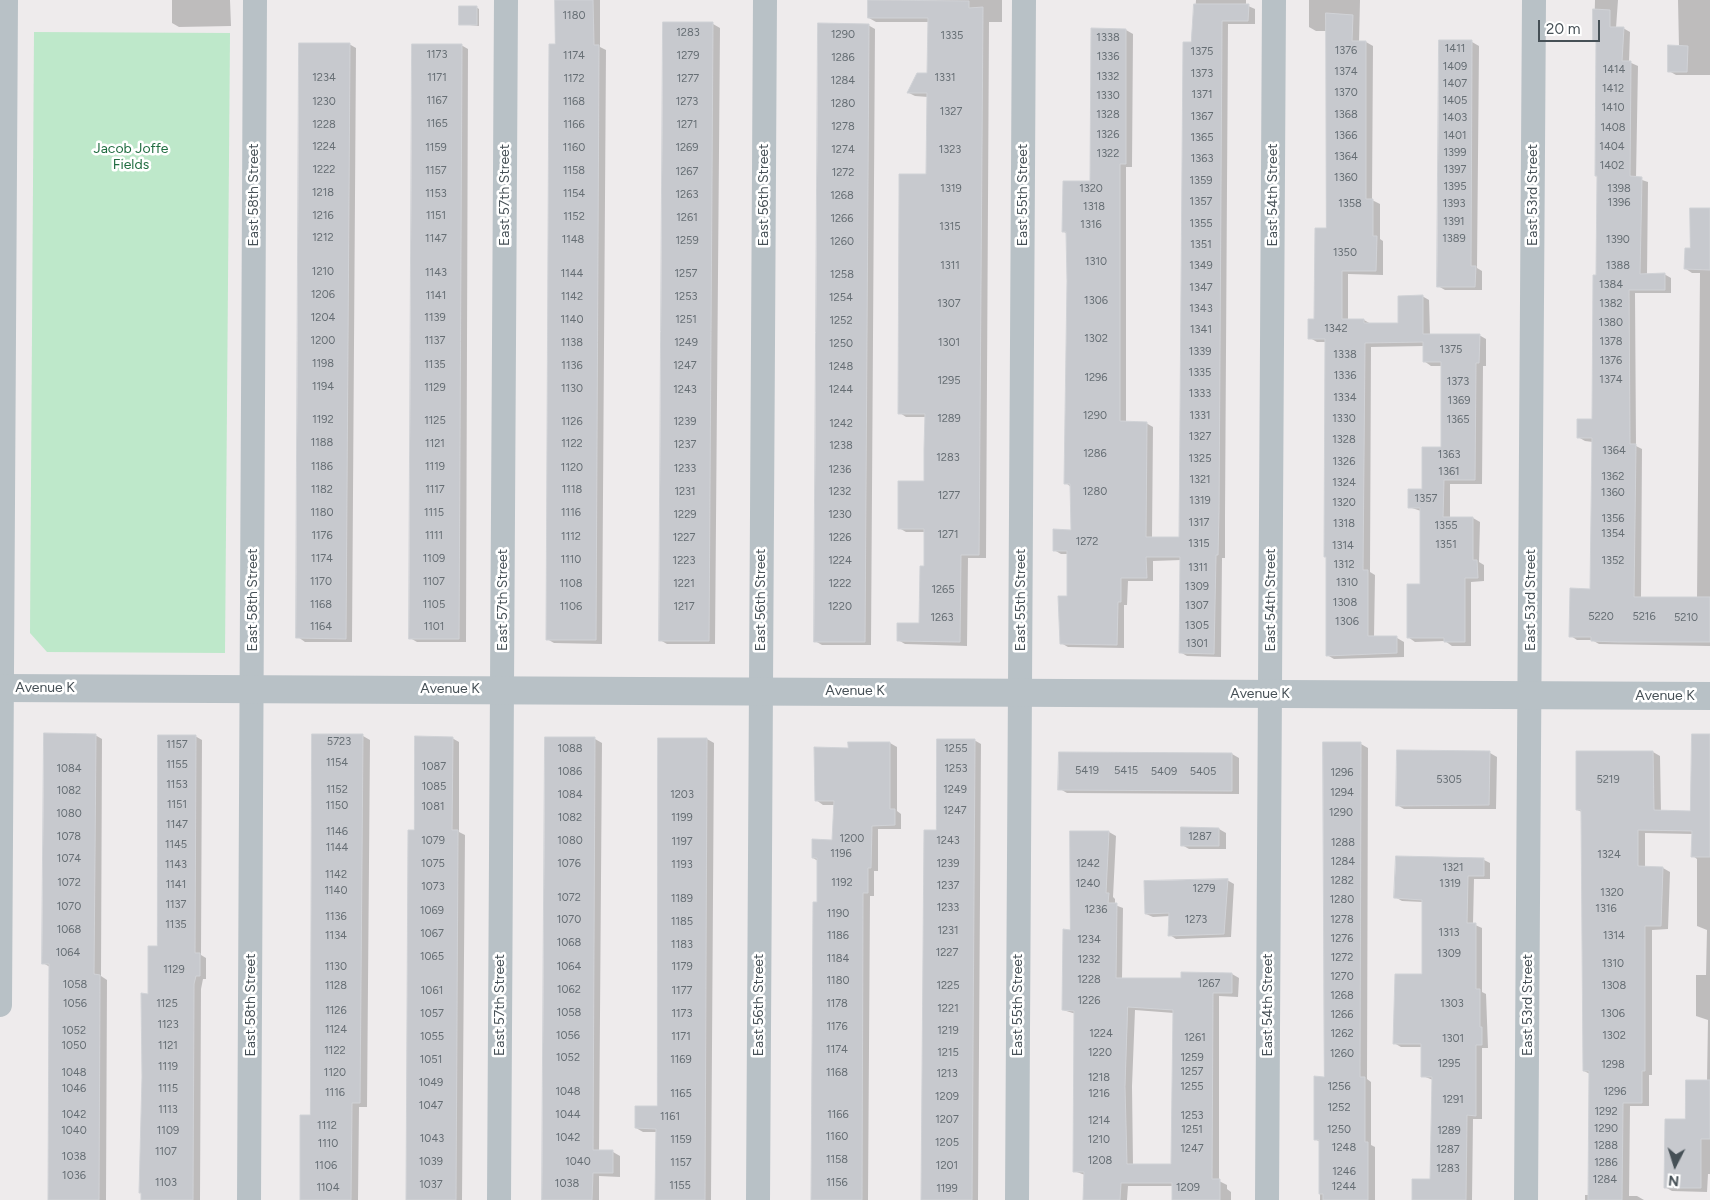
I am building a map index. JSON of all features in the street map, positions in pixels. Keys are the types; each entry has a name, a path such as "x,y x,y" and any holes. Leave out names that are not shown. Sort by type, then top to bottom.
{"street":[{"path":"0,1005 6,0"},
{"name":"East 58th Street","path":"249,1200 255,0"},
{"name":"East 57th Street","path":"499,1200 506,0"},
{"name":"East 56th Street","path":"758,1200 766,0"},
{"name":"East 55th Street","path":"1017,1200 1024,0"},
{"name":"East 54th Street","path":"1267,1200 1274,0"},
{"name":"East 53rd Street","path":"1526,1200 1534,0"},
{"name":"Avenue K","path":"1,688 1710,696"}],"green space":[{"name":"Jacob Joffe Fields","path":"34,32 230,33 225,653 47,652 30,633"}],"building":[{"path":"555,0 593,0 594,45 599,45 596,640 546,640 549,44 555,44"},
{"path":"868,0 969,1 969,8 983,7 979,555 961,555 960,642 897,641 897,623 919,623 920,566 924,566 924,529 898,529 898,481 924,481 925,414 898,414 899,174 926,174 927,93 907,93 917,73 927,73 928,18 868,18"},
{"path":"1194,4 1249,4 1248,21 1222,21 1219,512 1214,654 1179,653 1180,557 1146,557 1147,578 1121,578 1121,602 1118,602 1117,645 1060,644 1058,596 1067,596 1067,551 1053,551 1053,529 1071,530 1070,484 1064,484 1067,281 1066,232 1062,232 1063,181 1090,181 1091,28 1126,29 1126,164 1120,164 1120,421 1147,422 1146,537 1179,537 1183,42 1191,42"},
{"path":"459,6 477,6 477,25 459,25"},
{"path":"1593,9 1610,10 1610,27 1624,27 1622,61 1631,61 1630,176 1642,177 1640,274 1665,273 1665,290 1629,290 1630,444 1636,444 1634,597 1710,597 1710,642 1618,642 1591,641 1591,637 1569,637 1570,588 1590,589 1592,438 1577,438 1577,419 1592,419 1593,275 1596,275 1597,176 1595,176 1596,41 1593,41"},
{"path":"1326,13 1353,15 1352,41 1366,41 1366,199 1373,199 1373,236 1377,236 1376,271 1342,271 1342,319 1364,319 1364,323 1398,323 1398,296 1423,295 1423,334 1480,334 1479,363 1476,363 1475,480 1444,480 1443,517 1473,517 1473,560 1477,560 1478,578 1465,578 1465,642 1444,642 1444,638 1407,638 1407,584 1420,584 1420,508 1408,508 1408,489 1422,489 1422,447 1441,447 1441,362 1423,362 1423,342 1365,343 1363,570 1368,570 1368,636 1397,636 1397,653 1326,656 1326,557 1324,557 1325,339 1308,339 1308,319 1314,319 1315,228 1326,228"},
{"path":"663,22 713,22 709,641 659,641"},
{"path":"818,23 869,24 865,642 814,642"},
{"path":"1439,40 1472,40 1471,266 1476,266 1475,287 1437,287"},
{"path":"299,43 350,43 346,639 296,638"},
{"path":"412,44 462,44 459,639 409,639"},
{"path":"1668,45 1688,46 1687,72 1668,72"},
{"path":"1690,208 1710,208 1710,270 1684,269 1685,248 1690,248"},
{"path":"44,733 96,734 94,974 100,975 99,1200 48,1200 49,964 42,964"},
{"path":"312,734 363,734 360,1103 352,1103 351,1200 300,1200 300,1115 310,1115"},
{"path":"1692,734 1710,734 1710,857 1691,857 1692,831 1638,830 1638,866 1663,867 1661,926 1645,926 1645,1071 1642,1071 1642,1103 1623,1103 1622,1200 1588,1200 1589,1071 1583,1071 1581,810 1576,810 1576,751 1653,751 1654,810 1690,811"},
{"path":"158,735 196,735 195,953 200,953 200,976 196,976 194,984 193,1200 141,1200 141,1193 139,1193 142,1077 141,993 148,994 148,946 157,946"},
{"path":"415,736 453,737 452,830 458,830 456,1200 406,1200 408,830 414,830"},
{"path":"545,737 595,737 593,1150 613,1150 613,1173 593,1173 592,1200 542,1200"},
{"path":"658,738 707,738 705,1200 655,1200 656,1129 635,1128 635,1106 657,1106"},
{"path":"937,739 975,739 972,1200 921,1200 924,830 936,830"},
{"path":"848,742 890,742 890,809 895,809 895,825 872,826 871,868 868,868 868,893 863,893 862,1200 811,1200 813,902 817,902 817,858 812,858 812,839 832,840 834,801 815,801 814,747 848,748"},
{"path":"1323,742 1361,742 1360,1077 1365,1077 1365,1142 1368,1142 1368,1200 1323,1200 1323,1194 1319,1194 1319,1140 1314,1140 1314,1076 1324,1077"},
{"path":"1397,750 1490,751 1489,805 1396,806"},
{"path":"1059,752 1232,753 1232,791 1058,790"},
{"path":"1181,827 1219,828 1219,846 1181,846"},
{"path":"1070,831 1109,831 1106,893 1109,893 1108,903 1117,903 1116,978 1181,978 1181,972 1232,973 1232,993 1213,993 1212,1179 1220,1179 1220,1200 1172,1200 1172,1183 1121,1183 1120,1200 1083,1200 1084,1172 1073,1172 1074,1011 1062,1010 1063,929 1070,930","holes":["1128,1007 1173,1010 1171,1164 1127,1164 1125,1087"]},
{"path":"1396,856 1484,858 1484,876 1468,876 1467,923 1476,923 1476,989 1480,989 1482,1045 1476,1045 1476,1116 1467,1115 1466,1200 1412,1200 1412,1179 1430,1179 1432,1077 1421,1077 1421,1044 1393,1044 1395,974 1422,974 1422,900 1394,898"},
{"path":"1228,879 1224,934 1168,936 1169,913 1145,914 1144,881"},
{"path":"1686,1080 1710,1080 1710,1139 1701,1139 1701,1188 1664,1188 1665,1119 1685,1119"}]}
